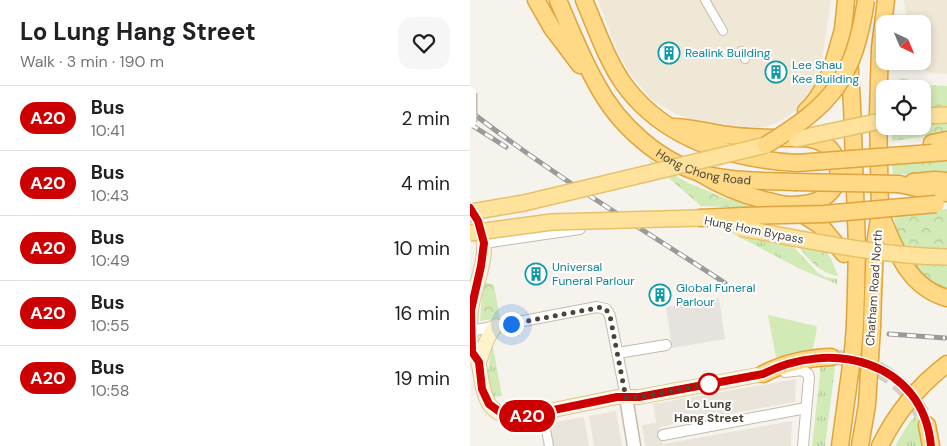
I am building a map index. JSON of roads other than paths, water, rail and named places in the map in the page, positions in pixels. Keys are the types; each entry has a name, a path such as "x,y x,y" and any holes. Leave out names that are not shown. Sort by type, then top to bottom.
{"highway":[{"name":"Hong Chong Road","path":"558,0 596,84 613,110 652,148 672,160 698,172 718,177 753,180 899,184 941,192"},
{"name":"Hong Chong Road","path":"584,0 615,69 623,82 640,103 670,127 723,152 750,158 797,163 856,165"},
{"path":"749,138 785,126 802,115 815,102 828,81 843,30 846,0"},
{"path":"766,145 810,115 836,88 850,65 856,48 866,0"},
{"name":"Chatham Road North","path":"860,446 866,405 872,327 875,245 880,212 879,57 886,0"},
{"path":"537,2 552,28 596,84"},
{"name":"Chatham Road North","path":"840,446 853,351 857,247 856,165 849,56 843,30"},
{"path":"670,127 749,138 808,138 824,144 834,154 839,166 836,185 830,194 817,202 788,206"},
{"path":"856,165 947,140"},
{"path":"856,165 947,152"},
{"path":"698,172 731,190 788,206 821,226 837,244 855,270"},
{"path":"700,218 824,214 941,192"},
{"path":"880,212 897,254 905,268 922,286 937,295 947,298"},
{"path":"763,374 798,361 831,357"},
{"path":"880,446 897,415 913,394 947,364"},
{"path":"927,425 931,446"}],"main road":[{"path":"931,116 947,115"},
{"path":"470,212 524,203 766,145 876,122"},
{"name":"Hung Hom Bypass","path":"479,238 559,222 700,218 740,228 833,246 919,257 947,257"},
{"path":"479,238 481,266 471,310 470,331 474,356 484,394 494,409 504,415 515,418 617,397 639,397 763,374"},
{"path":"474,356 496,326"}],"street":[{"path":"705,0 723,31"},
{"path":"741,51 746,59"},
{"path":"470,92 470,122"},
{"path":"479,238 580,229"},
{"path":"470,331 602,307 609,312 634,446"},
{"path":"618,353 666,344"},
{"path":"763,374 802,370 808,374 809,382 803,446"},
{"path":"663,435 806,408"},
{"path":"543,413 548,446"}],"tunnel":[{"path":"470,208 483,238"},
{"path":"831,357 862,363 889,376 911,397 927,425"}],"railway":[{"path":"470,111 532,157 725,283"},
{"path":"470,124 506,147"},
{"path":"889,334 945,338"}],"place":[{"name":"Realink Building","path":"669,53"},
{"name":"Lee Shau Kee Building","path":"776,72"},
{"name":"Universal Funeral Parlour","path":"536,274"},
{"name":"Global Funeral Parlour","path":"660,295"},
{"name":"Lo Lung Hang Street","path":"709,384"}]}
